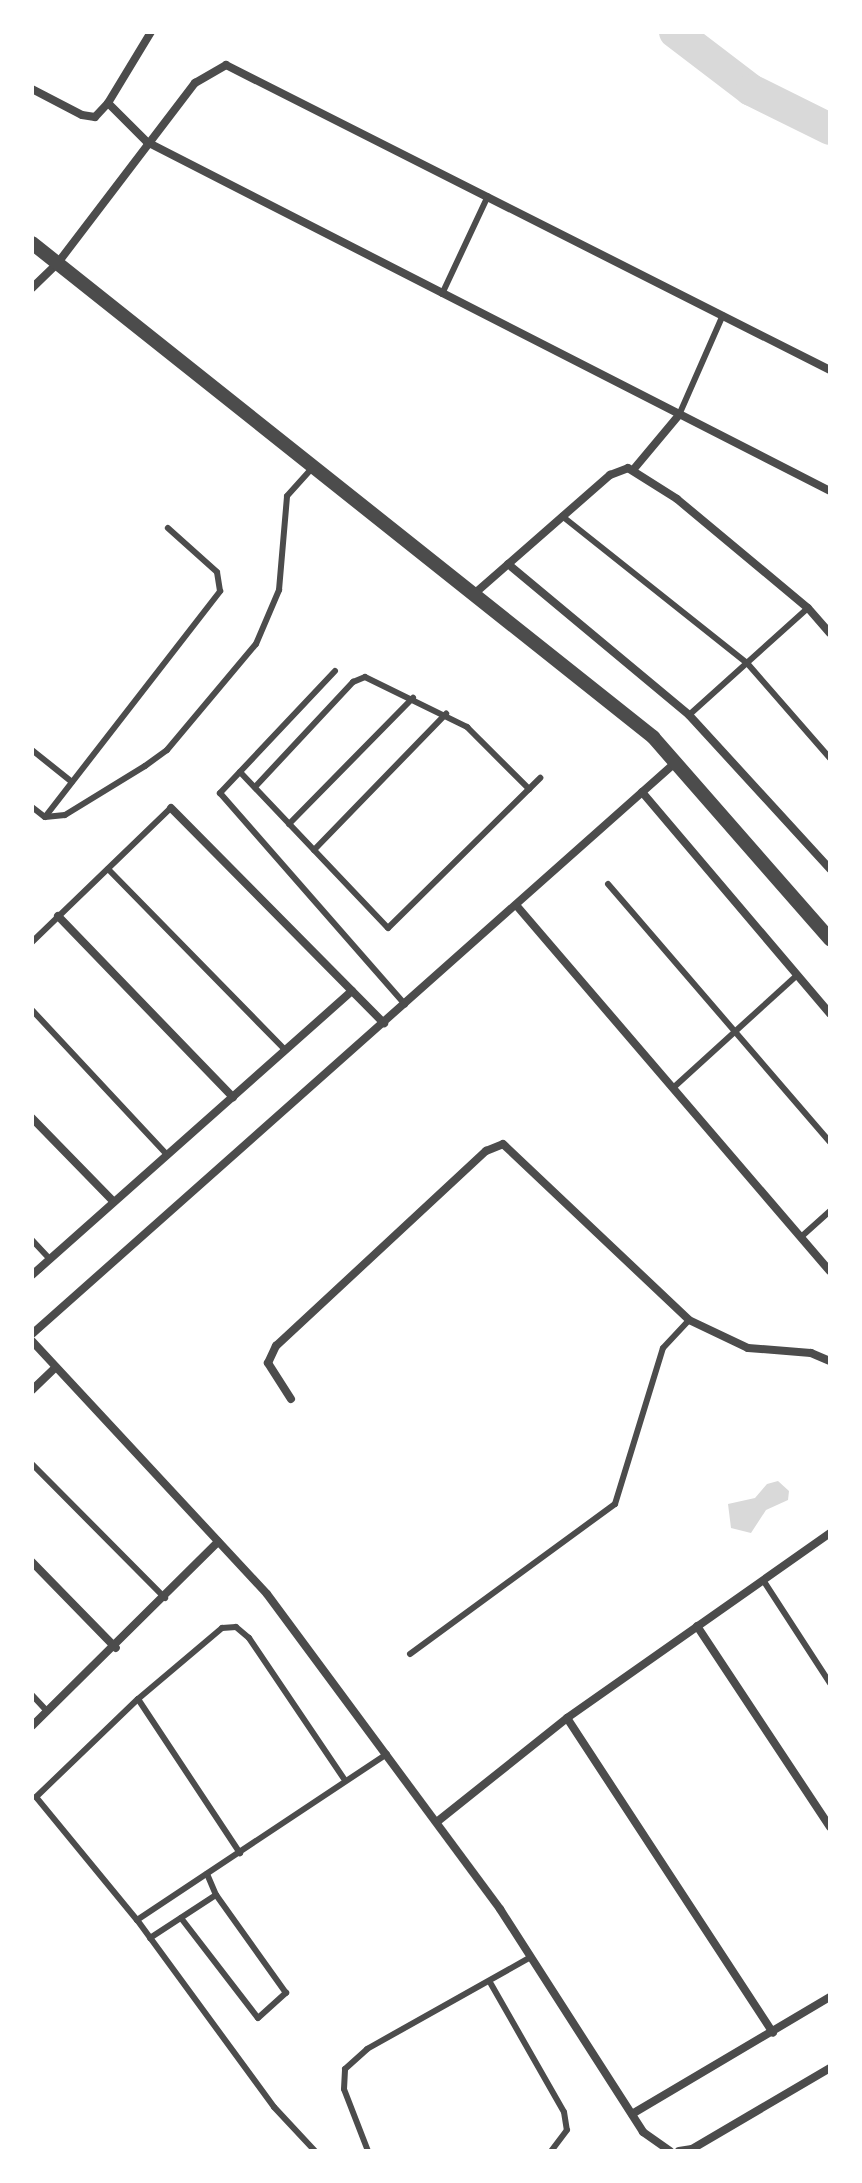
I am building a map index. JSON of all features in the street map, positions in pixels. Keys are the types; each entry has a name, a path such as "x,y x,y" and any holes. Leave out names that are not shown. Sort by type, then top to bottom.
{"street":[{"path":"32,89 82,115 95,117 108,103 151,32"},
{"path":"32,288 57,264 195,83 226,65 830,370"},
{"path":"108,103 147,142 441,296 830,491"},
{"path":"32,243 653,737 830,939"},
{"path":"474,594 610,475 633,470 679,415"},
{"path":"633,470 677,499 808,608 830,633"},
{"path":"508,564 689,715 830,869"},
{"path":"32,1334 676,762"},
{"path":"642,792 830,1014"},
{"path":"171,808 384,1023"},
{"path":"516,905 830,1271"},
{"path":"58,916 233,1097"},
{"path":"32,1275 352,991"},
{"path":"32,1118 114,1202"},
{"path":"291,1399 268,1363 276,1346 486,1151 503,1144 689,1320 748,1348 811,1353 830,1361"},
{"path":"32,1341 267,1594 438,1821 643,2132 670,2151"},
{"path":"32,1390 55,1368"},
{"path":"438,1821 567,1718 830,1533"},
{"path":"32,1726 116,1648 218,1542"},
{"path":"32,1562 116,1648"},
{"path":"697,1626 830,1827"},
{"path":"567,1718 773,2033"},
{"path":"632,2114 830,1997"},
{"path":"679,2151 692,2149 830,2068"}],"lane":[{"path":"441,296 488,196"},
{"path":"679,415 723,315"},
{"path":"32,807 45,817 65,815 92,801 167,750 256,644 279,590 287,496 314,466"},
{"path":"562,516 747,663 830,758"},
{"path":"45,817 220,591 217,572 168,528"},
{"path":"689,715 808,608"},
{"path":"335,671 220,793 405,1004"},
{"path":"255,787 353,682 365,677 446,714 529,789"},
{"path":"289,824 413,698"},
{"path":"314,850 446,714"},
{"path":"32,750 72,782"},
{"path":"240,772 388,928 540,778"},
{"path":"32,942 171,808"},
{"path":"108,869 285,1050"},
{"path":"608,884 830,1142"},
{"path":"673,1088 797,975"},
{"path":"32,1010 167,1155"},
{"path":"801,1237 830,1211"},
{"path":"32,1240 50,1259"},
{"path":"410,1654 615,1504 663,1348 689,1320"},
{"path":"32,1464 165,1599"},
{"path":"763,1580 830,1683"},
{"path":"315,2151 274,2107 137,1920 34,1799 138,1699 222,1628 236,1627 249,1638 344,1779"},
{"path":"32,1695 47,1711"},
{"path":"138,1699 240,1853"},
{"path":"137,1920 240,1853 344,1779 387,1754"},
{"path":"181,1918 258,2018 286,1993 216,1895 207,1874"},
{"path":"150,1938 216,1895"},
{"path":"368,2151 344,2089 345,2069 367,2049 491,1984 529,1958"},
{"path":"491,1984 564,2112 567,2130 551,2151"}],"shaded area":[{"path":"778,1481 789,1491 788,1500 766,1510 751,1533 731,1528 728,1504 755,1498 767,1484"}],"waterway":[{"path":"675,32 751,90 830,129"}]}
